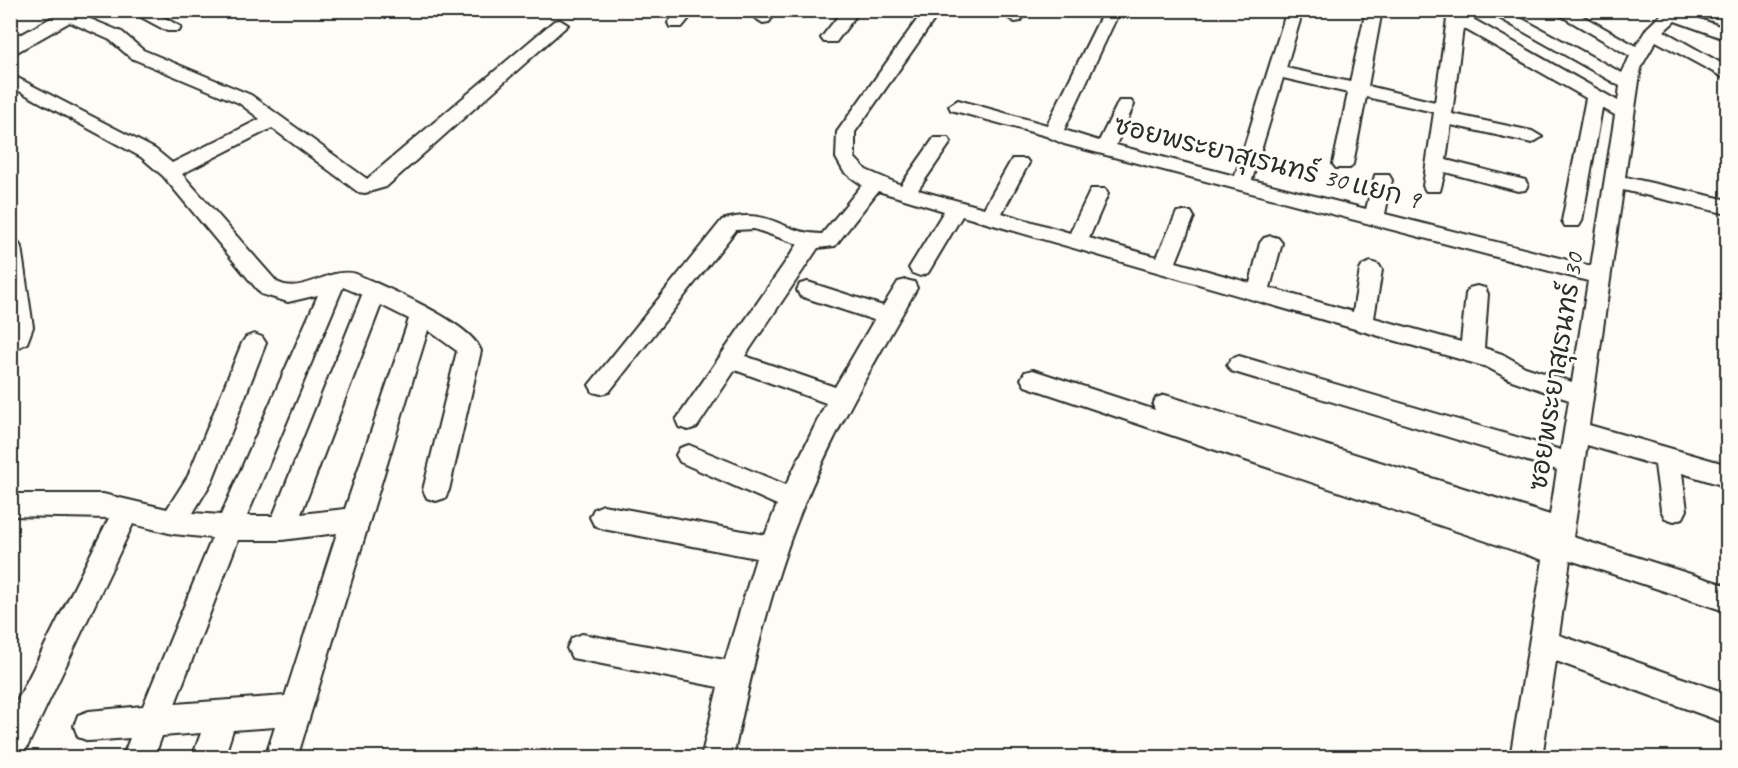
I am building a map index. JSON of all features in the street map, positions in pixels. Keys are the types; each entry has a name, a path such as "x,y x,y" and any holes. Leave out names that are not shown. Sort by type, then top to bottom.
{"main road":[{"path":"16,42 76,13"}],"street":[{"path":"136,10 173,27"},
{"path":"676,23 688,10"},
{"path":"830,38 852,10"},
{"path":"933,10 846,132 842,146 850,168 859,176 874,183 956,208 1483,357 1517,373 1582,386"},
{"path":"1053,132 1112,10"},
{"path":"1245,176 1295,10"},
{"path":"1343,164 1374,10"},
{"path":"1493,10 1629,84"},
{"path":"1559,10 1639,54"},
{"path":"76,13 116,36 137,54 232,92 274,119 365,187 374,185 560,25"},
{"path":"1675,13 1728,35 1704,61"},
{"name":"ซอยพระยาสุเรนทร์ 30","path":"1526,758 1632,67 1653,32 1675,13"},
{"path":"1433,186 1443,113 1450,14 1625,113"},
{"path":"1653,32 1728,75"},
{"path":"1277,71 1358,89 1532,137"},
{"path":"10,79 136,145 170,172 269,288 278,294 293,295 334,281 348,279 422,315 467,345 469,351 436,490"},
{"path":"1572,222 1595,96"},
{"path":"1105,148 1125,105"},
{"name":"ซอยพระยาสุเรนทร์ 30 แยก 9","path":"958,106 1105,148 1599,276"},
{"path":"170,172 274,119"},
{"path":"905,193 941,142"},
{"path":"1585,150 1616,170 1728,207"},
{"path":"990,216 1018,163"},
{"path":"1436,164 1518,185"},
{"path":"1374,217 1382,180"},
{"path":"601,385 729,225 739,220 751,220 811,242 828,241 874,183"},
{"path":"1077,241 1098,194"},
{"path":"717,758 735,676 773,549 792,500 888,316 956,208"},
{"path":"1164,265 1184,217"},
{"path":"688,420 811,242"},
{"path":"1258,293 1271,243"},
{"path":"10,247 22,327 19,338 10,343"},
{"path":"1362,324 1371,270"},
{"path":"138,758 229,528 334,281"},
{"path":"808,290 888,316"},
{"path":"282,528 375,291"},
{"path":"1477,294 1483,357"},
{"path":"281,758 352,520 422,315"},
{"path":"173,522 199,481 254,343"},
{"path":"743,364 843,399"},
{"path":"1239,365 1570,463"},
{"path":"1033,379 1558,542"},
{"path":"1154,402 1728,599"},
{"path":"1575,431 1728,476"},
{"path":"689,454 792,500"},
{"path":"1667,458 1674,510"},
{"path":"10,504 103,505 173,522 229,528 282,528 352,520"},
{"path":"10,749 126,511"},
{"path":"603,517 773,549"},
{"path":"1543,643 1728,709"},
{"path":"582,648 735,676"},
{"path":"89,726 297,710"},
{"path":"208,758 223,715"}]}
